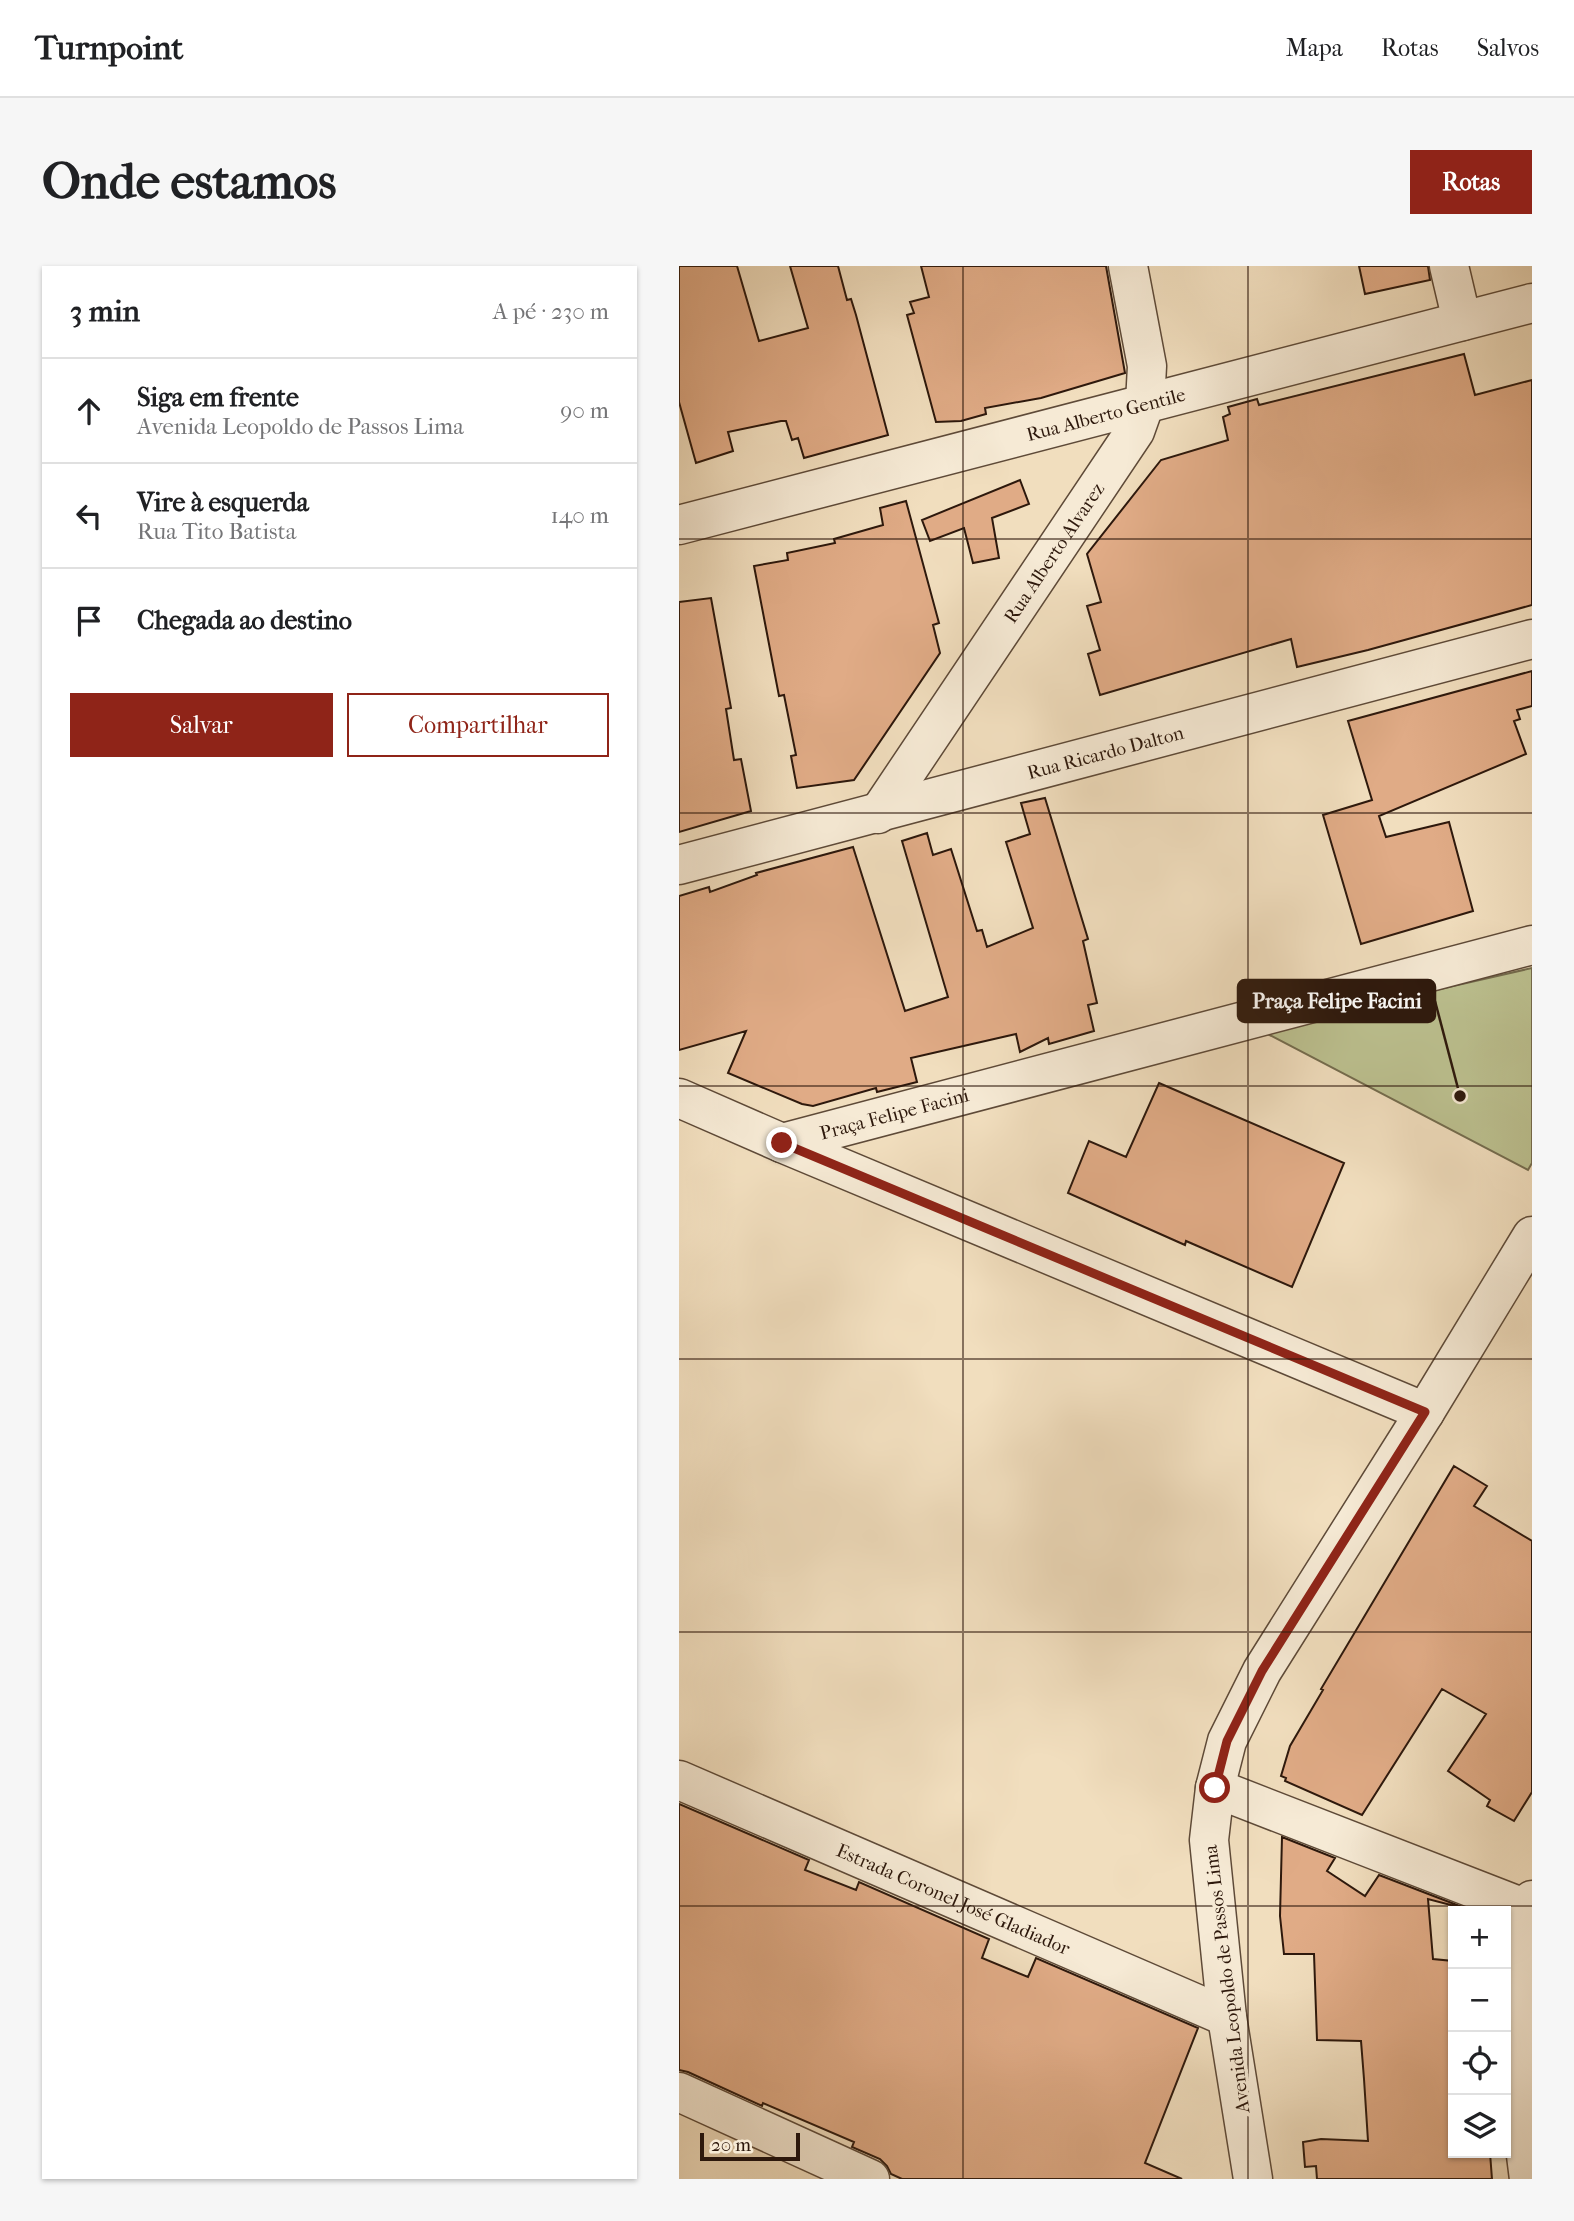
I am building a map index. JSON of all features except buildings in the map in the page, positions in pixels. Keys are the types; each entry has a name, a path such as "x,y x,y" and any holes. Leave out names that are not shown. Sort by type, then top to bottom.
{"street":[{"name":"Rua Alberto Alvarez","path":"878,814 1135,431 1145,403 1147,366 1128,266"},
{"path":"1449,266 1462,321"},
{"name":"Rua Alberto Gentile","path":"679,525 1532,303"},
{"name":"Rua Ricardo Dalton","path":"679,864 878,814 1532,639"},
{"name":"Praça Felipe Facini","path":"782,1143 1532,945"},
{"path":"679,1098 1425,1412"},
{"name":"Avenida Leopoldo de Passos Lima","path":"1253,2179 1227,2017 1209,1840 1215,1788 1227,1741 1262,1671 1532,1236"},
{"name":"Estrada Coronel José Gladiador","path":"679,1780 1227,2017"},
{"path":"1215,1788 1530,1905 1523,1935 1517,1996 1520,2111 1529,2179"},
{"path":"679,2092 870,2179"}],"green space":[{"path":"1532,968 1532,1163 1528,1170 1260,1030"}],"place":[{"name":"Praça Felipe Facini","path":"1460,1096"}],"route":[{"path":"782,1143 1425,1412 1262,1671 1227,1741 1215,1788"}]}
